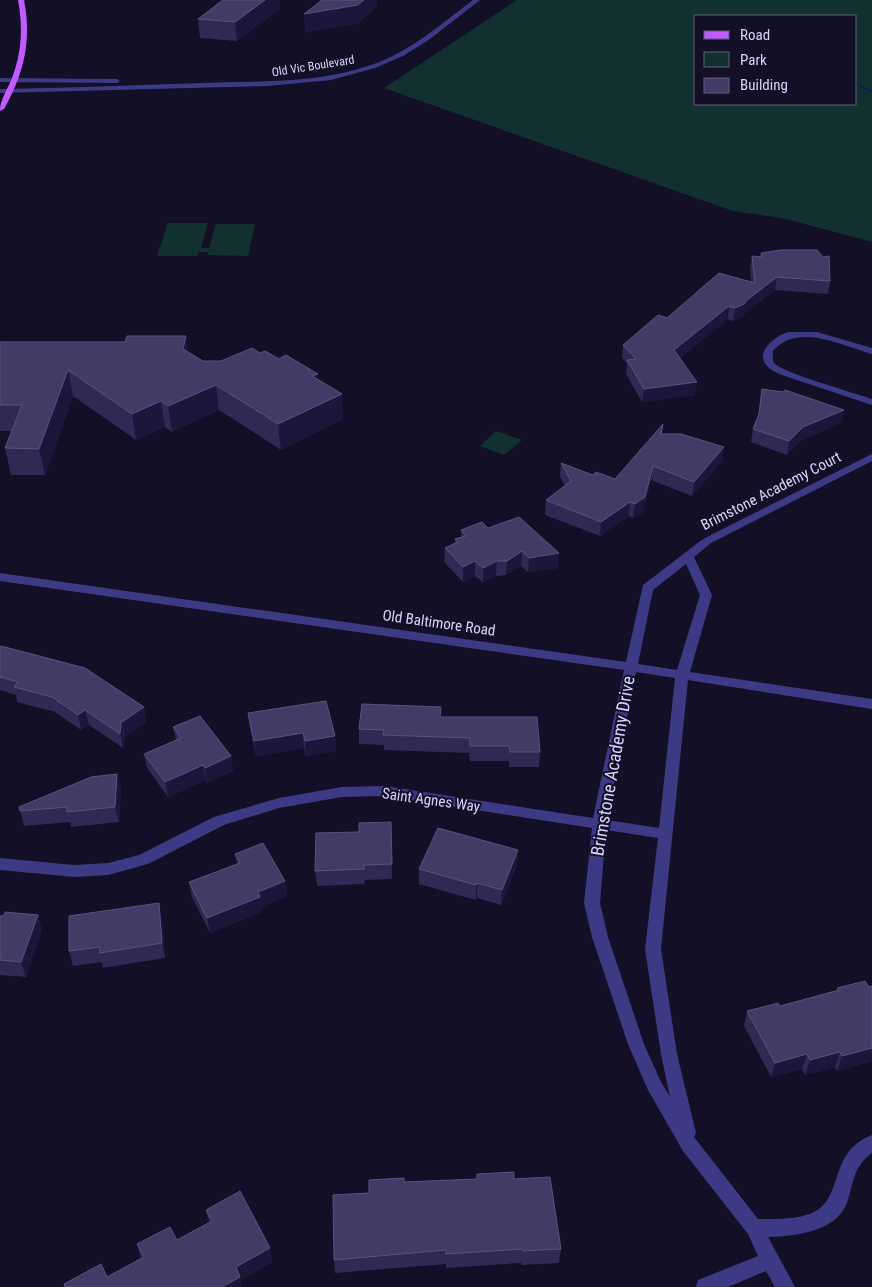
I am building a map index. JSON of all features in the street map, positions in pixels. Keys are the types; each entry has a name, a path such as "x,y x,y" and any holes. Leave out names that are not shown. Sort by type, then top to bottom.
{"main road":[{"path":"0,109 16,79 26,36 21,0"}],"street":[{"name":"Old Vic Boulevard","path":"0,91 192,85 268,85 324,79 371,68 409,50 477,0"},
{"name":"Old Vic Boulevard","path":"0,80 131,81 192,85"},
{"path":"872,351 817,335 788,335 774,344 768,352 768,361 772,366 785,373 872,402"},
{"name":"Brimstone Academy Court","path":"631,667 647,588 707,541 872,457"},
{"path":"682,676 706,595 688,556"},
{"name":"Old Baltimore Road","path":"0,577 631,667 872,704"},
{"name":"Brimstone Academy Drive","path":"631,667 599,825 592,903 600,937 636,1044 654,1085 689,1145 754,1228 786,1287"},
{"name":"Brimstone Academy Drive","path":"682,676 653,949 669,1054 689,1145"},
{"name":"Saint Agnes Way","path":"0,864 74,872 108,869 143,860 219,821 279,803 342,792 385,791 664,834"},
{"path":"754,1228 795,1227 818,1220 838,1203 847,1167 857,1152 872,1143"},
{"path":"705,1287 770,1260"}],"green space":[{"path":"517,0 872,0 872,242 782,218 733,211 384,88"},
{"path":"168,223 208,223 201,248 209,248 216,224 255,224 248,256 207,255 208,252 199,252 197,256 157,256"},
{"path":"496,431 522,440 504,455 480,446"}],"building":[{"path":"223,0 265,0 235,22 198,19"},
{"path":"322,0 364,0 358,5 304,14"},
{"path":"781,250 817,250 823,257 829,256 830,281 777,277 744,304 735,308 729,306 674,350 697,382 644,389 627,360 636,359 623,345 658,315 667,318 719,273 755,283 752,256 762,257 761,253"},
{"path":"127,336 186,336 183,349 203,361 221,361 252,348 260,353 265,351 279,359 286,355 318,374 312,376 342,394 278,424 216,385 168,406 161,401 132,414 68,370 39,449 5,448 22,405 0,405 0,342 125,342"},
{"path":"762,389 783,392 785,390 844,410 803,427 789,441 753,429 759,414"},
{"path":"663,424 661,434 681,434 724,447 694,482 653,466 645,497 635,504 630,502 601,522 546,500 571,481 561,463 593,475 596,472 615,479"},
{"path":"519,517 559,553 529,558 522,551 507,561 497,561 483,568 475,561 463,567 445,548 458,542 455,539 466,536 461,530 482,522 488,528"},
{"path":"1,646 85,668 144,707 121,721 120,734 85,710 78,715 52,697 14,687 18,682 0,677"},
{"path":"326,701 335,736 305,741 303,733 254,741 248,713"},
{"path":"362,704 441,707 440,717 537,717 540,752 510,752 509,746 470,746 470,738 383,735 384,730 359,729"},
{"path":"200,716 231,756 205,768 203,765 165,782 144,754 181,738 173,727"},
{"path":"117,774 115,807 67,812 67,807 20,811 19,807 91,777"},
{"path":"391,822 392,864 364,865 364,869 315,871 316,833 359,832 359,823"},
{"path":"438,828 518,850 502,890 477,883 476,885 419,869"},
{"path":"263,843 285,881 258,892 260,897 207,918 189,882 240,863 235,854"},
{"path":"159,903 162,943 100,953 100,947 69,951 69,916"},
{"path":"5,912 38,915 21,962 0,960 0,916 4,916"},
{"path":"865,981 869,987 872,986 872,1048 842,1056 840,1052 810,1060 807,1054 775,1063 747,1011 778,1003 780,1006"},
{"path":"514,1172 514,1179 550,1177 561,1249 523,1251 523,1249 446,1254 446,1250 334,1260 333,1195 369,1193 369,1180 404,1178 404,1182 477,1179 477,1174"},
{"path":"240,1191 270,1248 236,1267 240,1277 222,1287 65,1287 64,1284 101,1264 107,1277 144,1257 137,1244 170,1227 177,1240 212,1221 206,1210"}],"waterway":[{"path":"857,84 872,92"}]}
